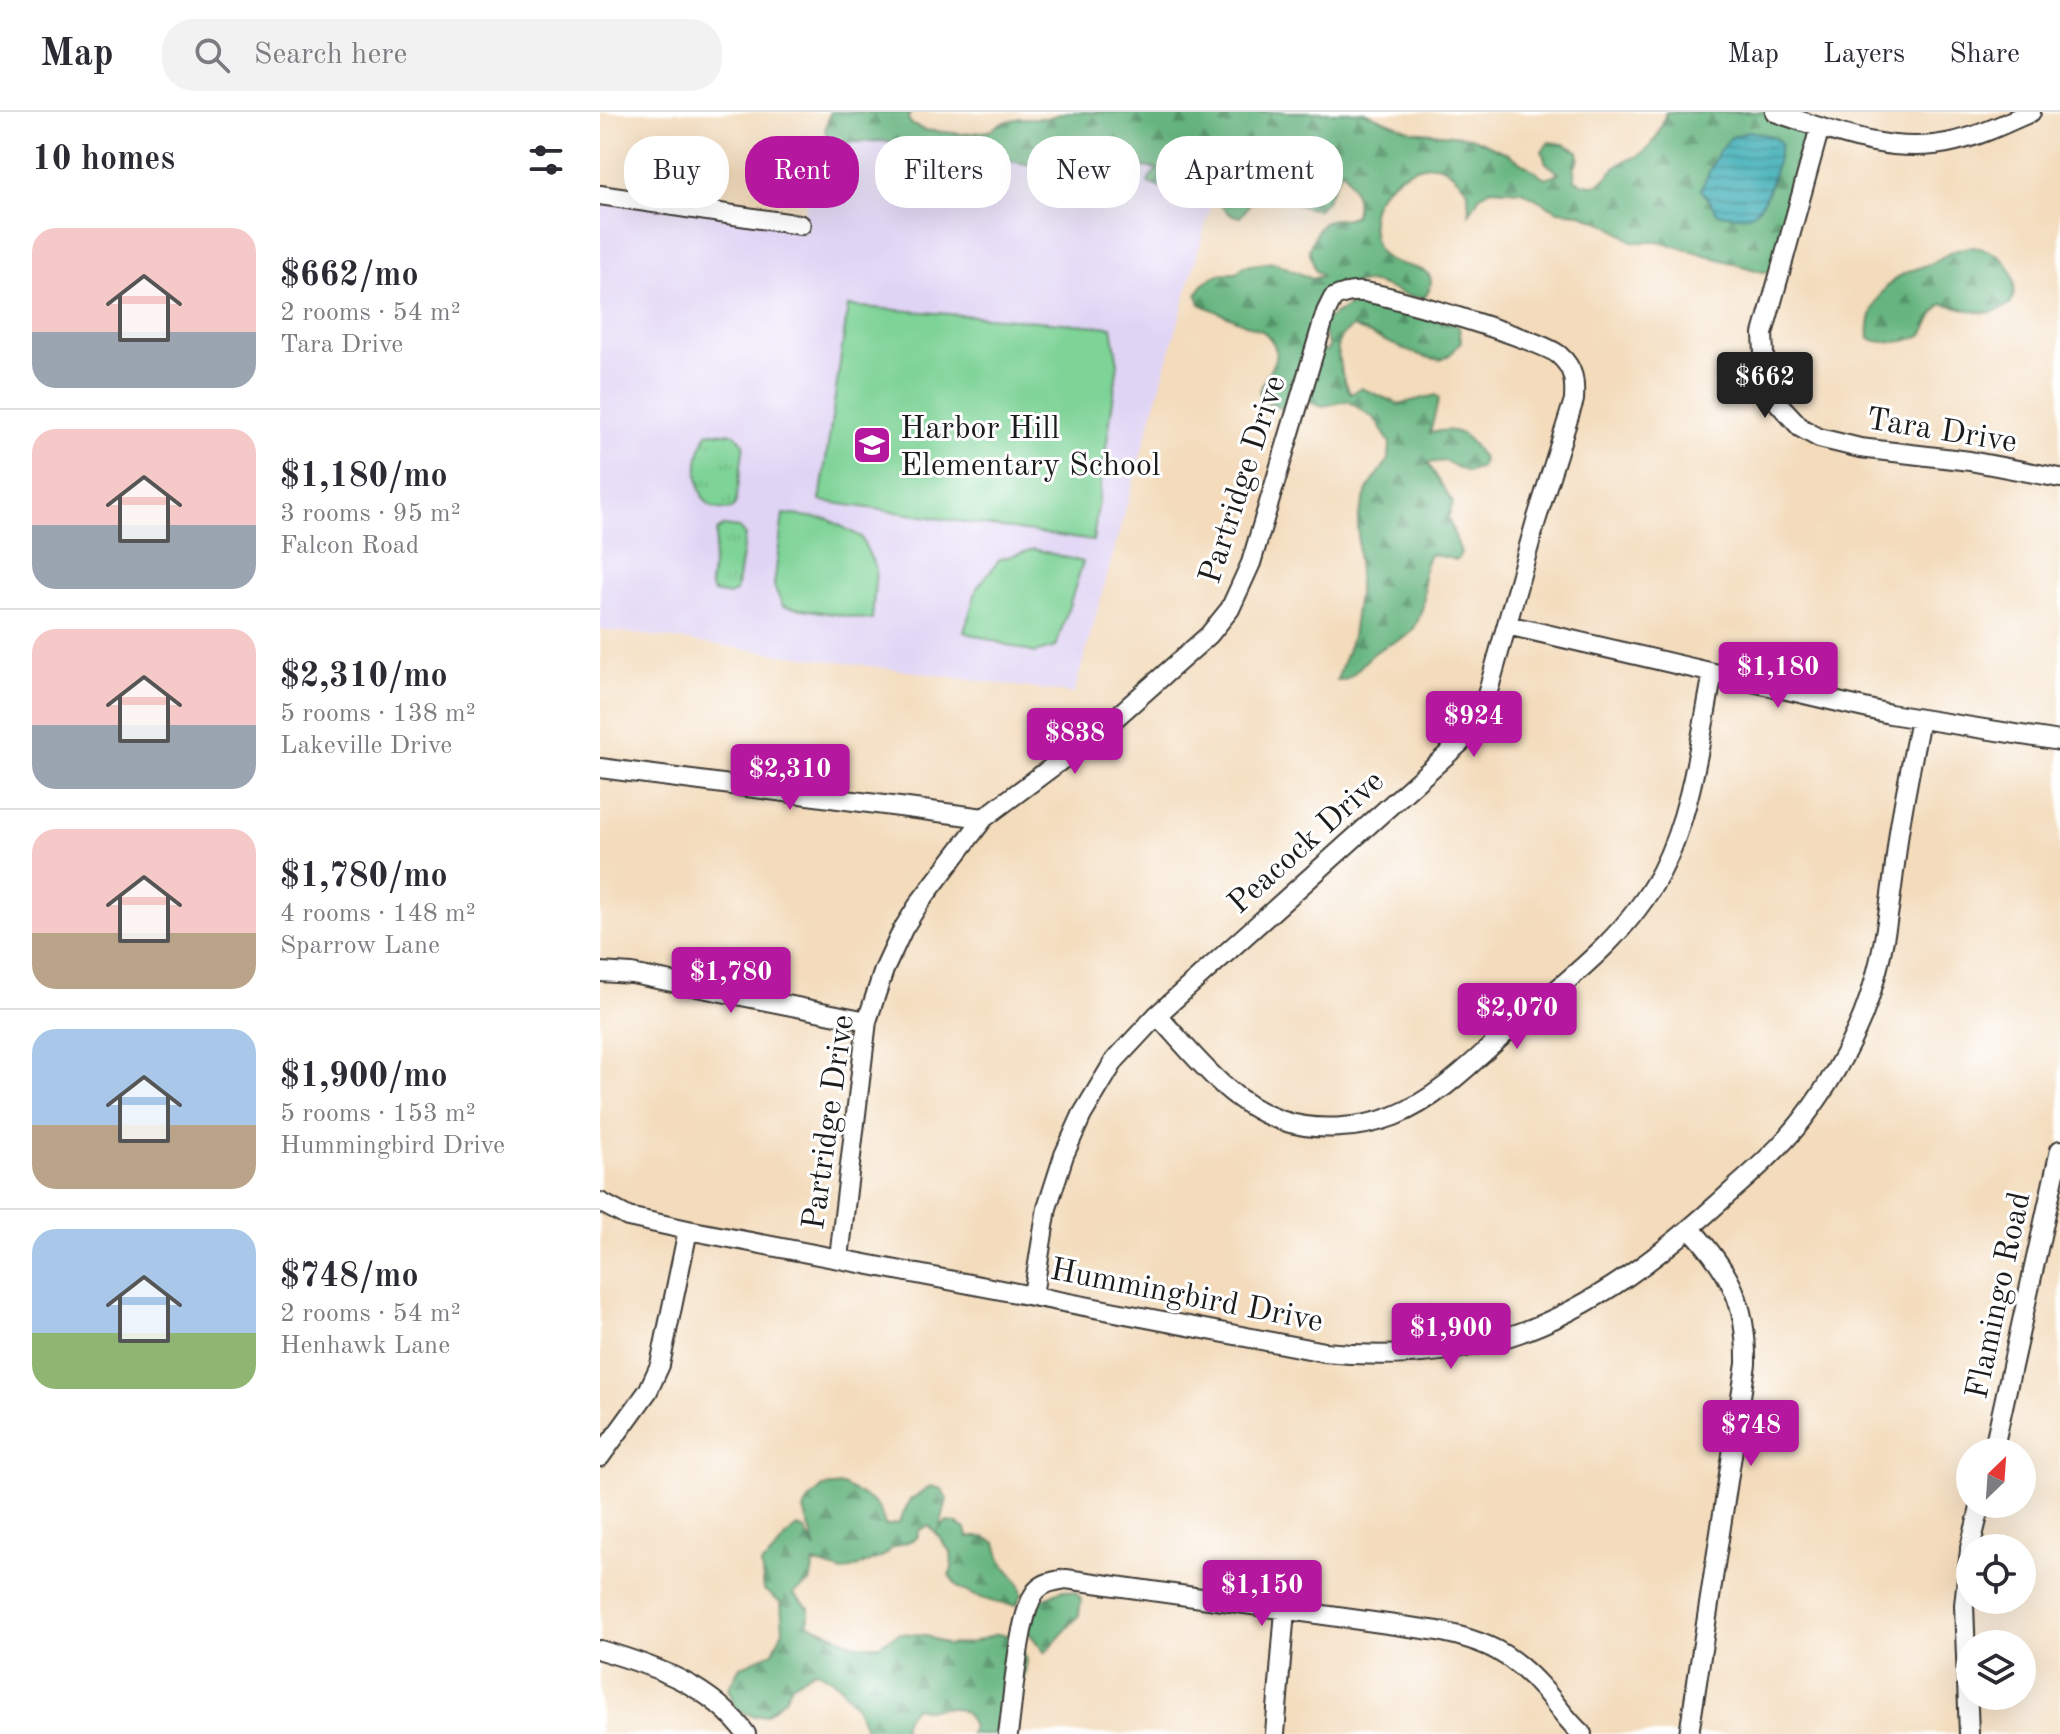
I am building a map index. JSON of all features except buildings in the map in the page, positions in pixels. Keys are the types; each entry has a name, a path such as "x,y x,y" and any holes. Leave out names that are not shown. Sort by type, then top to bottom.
{"street":[{"path":"1775,112 1820,127 1903,147 1933,145 1988,131 2031,112"},
{"name":"Tara Drive","path":"1820,127 1763,334 1765,373 1779,404 1801,428 1819,438 1860,448 1970,461 2060,478"},
{"path":"600,195 801,225"},
{"name":"Peacock Drive","path":"1033,1295 1047,1208 1064,1155 1082,1115 1115,1060 1157,1015 1460,743 1485,702 1574,400 1572,370 1557,353 1533,342 1369,293 1352,292 1337,296"},
{"name":"Partridge Drive","path":"839,1258 867,1021 884,970 903,929 984,818 1103,729 1209,635 1230,609 1251,563 1326,312 1337,296"},
{"path":"1507,625 1920,719 2060,741"},
{"path":"1157,1015 1228,1090 1260,1112 1284,1121 1322,1127 1354,1126 1391,1117 1422,1103 1570,978 1642,906 1662,870 1680,822 1713,673"},
{"name":"Hummingbird Drive","path":"600,1202 628,1217 688,1230 1324,1352 1368,1356 1441,1352 1504,1337 1566,1314 1617,1284 1691,1229 1767,1159 1803,1120 1841,1060 1863,1014 1878,965 1920,719"},
{"path":"600,768 984,818"},
{"path":"600,972 632,974 867,1021"},
{"name":"Flamingo Road","path":"1996,1438 2060,1150"},
{"path":"1689,1734 1746,1364 1747,1337 1743,1312 1726,1273 1691,1229"},
{"path":"600,1457 648,1391 660,1365 688,1230"},
{"path":"1008,1734 1022,1628 1030,1600 1038,1589 1050,1582 1066,1579 1438,1631 1491,1645 1516,1661 1533,1677 1582,1734"},
{"path":"1275,1734 1285,1610"},
{"path":"1964,1614 1969,1734"},
{"path":"600,1650 657,1669 689,1684 719,1702 746,1734"}],"shaded area":[{"name":"Harbor Hill Elementary School","path":"827,123 912,136 875,136 875,208 1011,208 1011,151 1027,154 1027,208 1140,208 1140,149 1156,148 1156,208 1210,208 1074,694 600,629 600,195 624,198 624,208 690,208 801,224 805,208 859,208 859,136 824,136"}],"green space":[{"path":"830,112 911,112 908,118 911,124 924,130 964,134 989,131 1001,123 1020,118 1047,118 1066,112 1364,112 1412,131 1471,137 1507,153 1545,178 1559,173 1546,163 1542,151 1549,142 1563,144 1578,151 1575,180 1592,185 1602,182 1623,162 1646,151 1657,136 1666,112 1775,112 1820,127 1780,272 1762,272 1662,242 1634,242 1606,224 1579,213 1558,211 1522,191 1491,189 1480,196 1469,214 1468,191 1454,175 1435,165 1404,173 1379,196 1372,215 1377,248 1390,261 1426,272 1430,286 1425,297 1406,295 1369,282 1348,287 1346,295 1318,318 1313,332 1315,341 1320,351 1326,351 1329,347 1321,326 1326,319 1356,302 1380,312 1451,322 1459,327 1459,344 1448,356 1436,359 1413,353 1353,327 1339,341 1340,364 1351,394 1361,388 1399,404 1436,395 1439,398 1430,433 1456,431 1467,438 1483,459 1481,467 1467,472 1444,461 1428,463 1453,503 1448,517 1461,553 1457,560 1431,554 1424,573 1422,609 1413,629 1403,639 1373,654 1345,680 1337,680 1352,637 1358,594 1358,518 1367,490 1389,459 1390,443 1374,418 1348,401 1323,405 1308,401 1309,385 1296,403 1283,409 1266,402 1259,392 1276,355 1272,340 1264,332 1200,304 1197,294 1204,283 1213,277 1236,273 1244,266 1274,262 1312,279 1322,276 1315,270 1309,249 1315,234 1329,220 1355,215 1356,196 1343,169 1343,136 1156,136 1156,169 1140,167 1140,136 1027,136 1027,164 1011,161 1011,136 875,136 875,141 859,142 859,136 828,136 825,131"},
{"path":"1156,171 1156,186 1148,183"},
{"path":"1224,208 1247,208 1240,217"},
{"path":"1972,247 1993,253 2007,265 2014,282 2011,304 1985,313 1943,304 1934,313 1925,331 1915,338 1890,342 1869,338 1873,310 1882,293 1895,279 1956,250"},
{"path":"848,306 1112,327 1118,364 1093,541 820,501"},
{"path":"707,433 735,434 744,443 736,503 732,509 718,509 708,504 698,483 702,443"},
{"path":"783,514 828,519 861,537 876,569 872,620 783,606 774,586"},
{"path":"724,526 739,528 745,535 736,592 729,595 713,592 710,585 717,531"},
{"path":"1034,549 1083,562 1056,647 1034,653 964,632 977,588 1000,559"},
{"path":"843,1485 875,1504 885,1526 899,1523 910,1500 931,1486 942,1489 947,1499 940,1528 946,1522 956,1523 966,1529 968,1537 984,1537 996,1543 1001,1560 1020,1585 1022,1594 1017,1604 1011,1605 961,1589 950,1574 951,1551 928,1526 919,1530 917,1538 892,1548 882,1557 843,1572 814,1563 810,1583 793,1594 809,1608 809,1624 856,1645 879,1645 899,1633 925,1635 947,1645 970,1643 997,1634 1015,1637 1027,1660 1024,1677 1007,1704 1001,1734 970,1734 973,1727 968,1717 955,1708 916,1707 906,1718 904,1734 866,1734 848,1695 832,1680 814,1670 792,1685 785,1698 766,1715 753,1716 736,1709 728,1688 740,1667 773,1652 783,1630 781,1603 764,1590 761,1564 797,1527 804,1529 816,1549 804,1510 809,1500 823,1487"},
{"path":"1062,1590 1075,1592 1081,1599 1079,1615 1045,1653 1027,1630 1041,1600"}],"water":[{"path":"1749,131 1771,136 1781,143 1767,193 1751,214 1718,214 1701,189 1718,153 1730,138"}],"place":[{"name":"Harbor Hill Elementary School","path":"872,445"}]}
